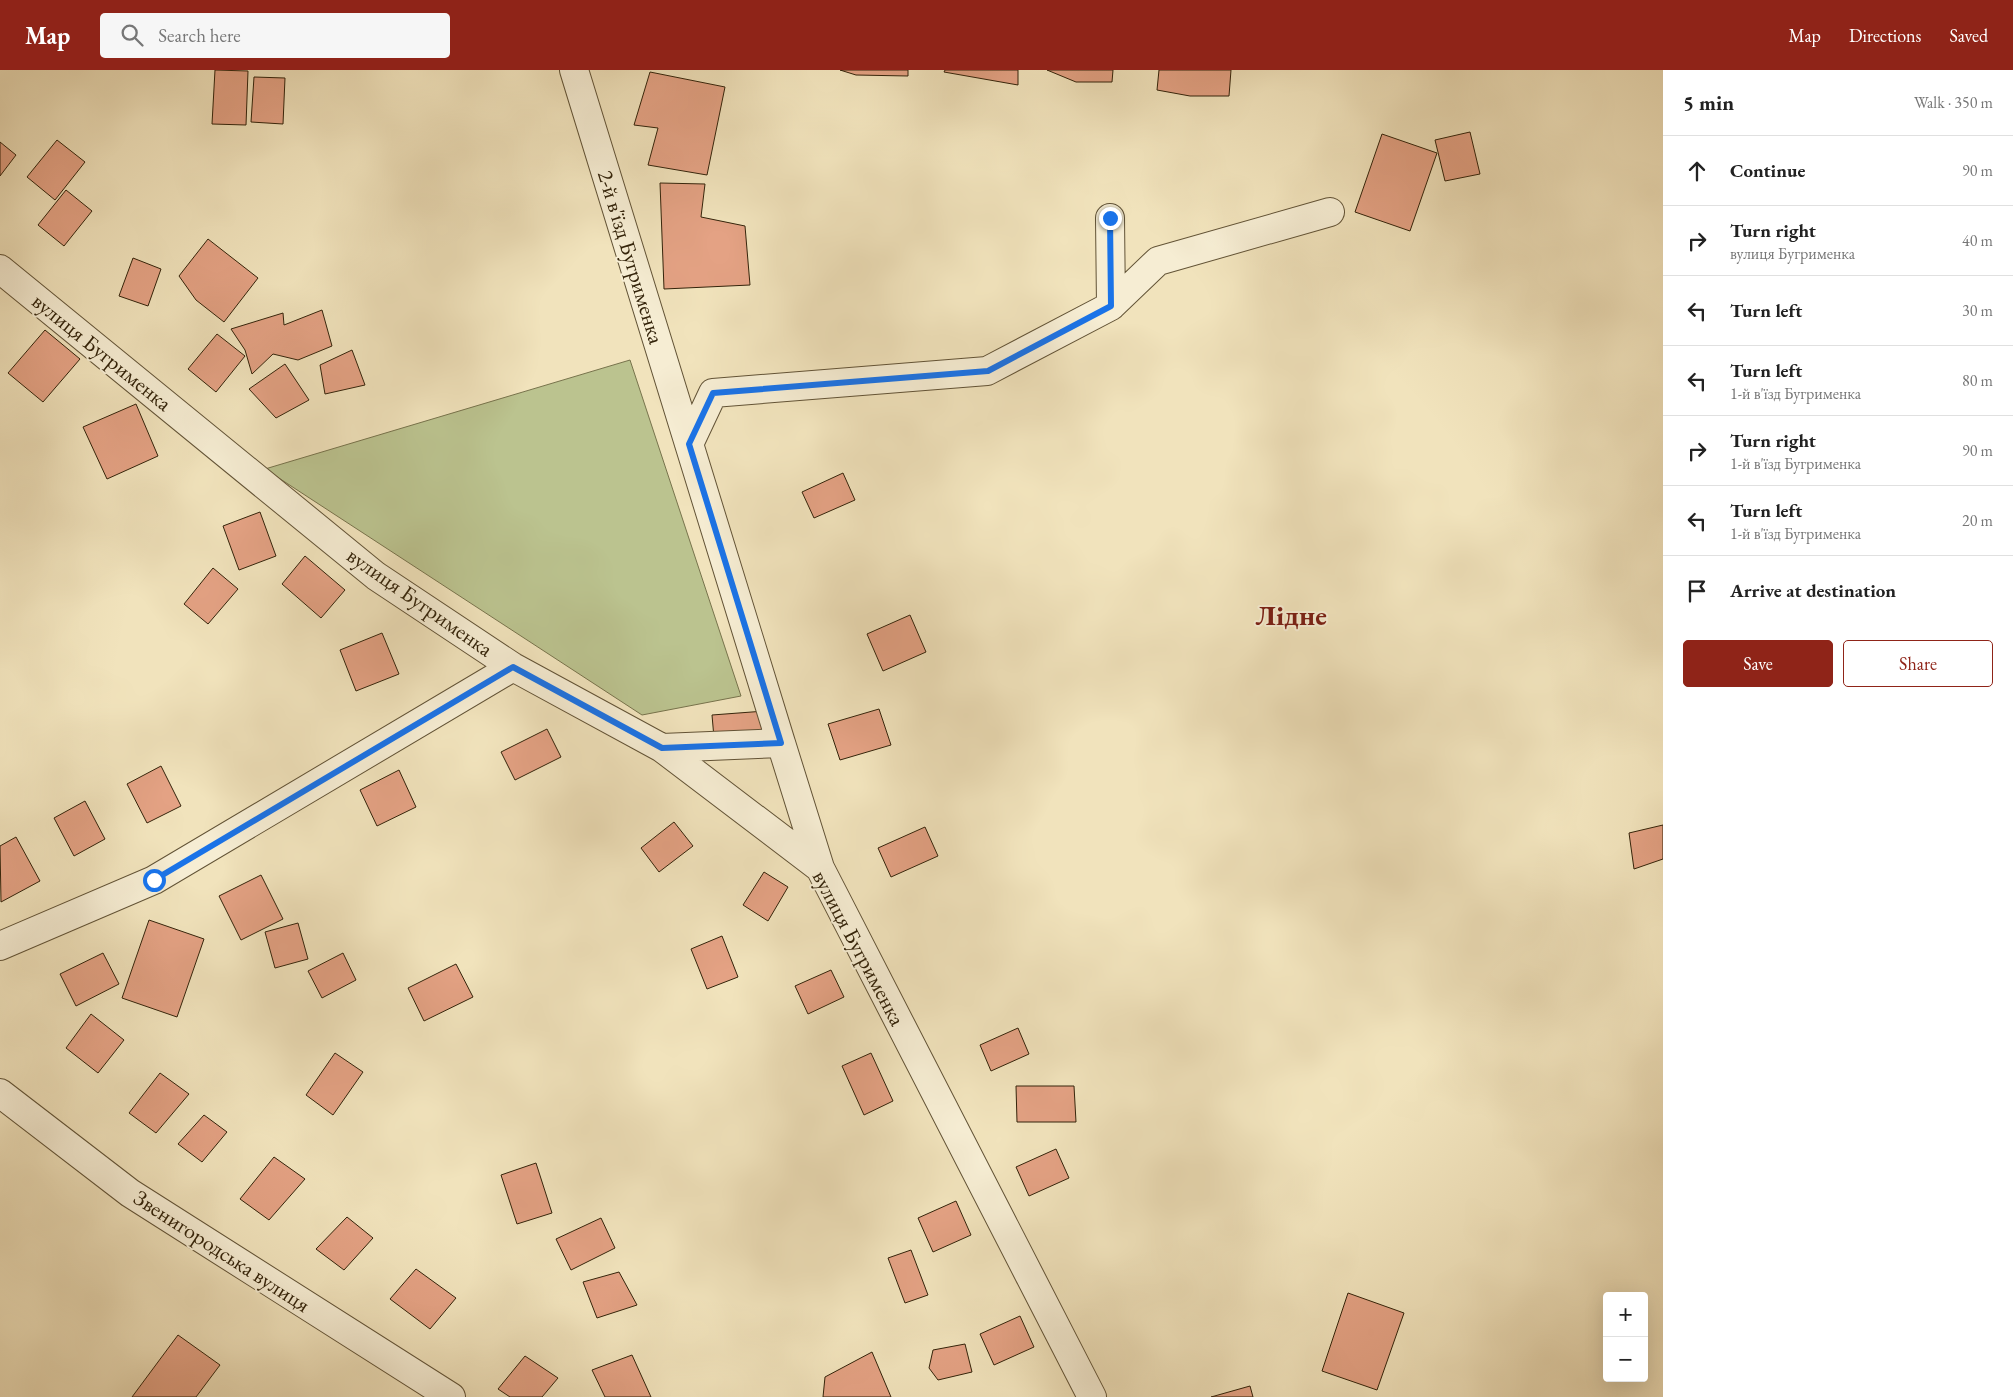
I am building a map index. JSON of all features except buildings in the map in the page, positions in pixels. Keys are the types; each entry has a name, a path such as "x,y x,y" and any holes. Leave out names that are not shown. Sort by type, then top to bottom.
{"street":[{"name":"2-й в'їзд Бугрименка","path":"574,70 820,868"},
{"path":"689,444 713,393 988,371 1111,306 1158,262 1330,212"},
{"path":"1110,218 1111,306"},
{"name":"вулиця Бугрименка","path":"0,269 376,576 513,667 662,748 820,868 1092,1397"},
{"path":"0,946 154,880 513,667"},
{"path":"662,748 781,743"},
{"name":"Звенигородська вулиця","path":"0,1093 130,1193 451,1397"}],"green space":[{"path":"630,360 741,696 642,715 265,469"}],"district":[{"name":"Лідне","path":"1291,615"}],"route":[{"path":"154,880 513,667 662,748 781,743 689,444 713,393 988,371 1111,306 1110,218"}]}
